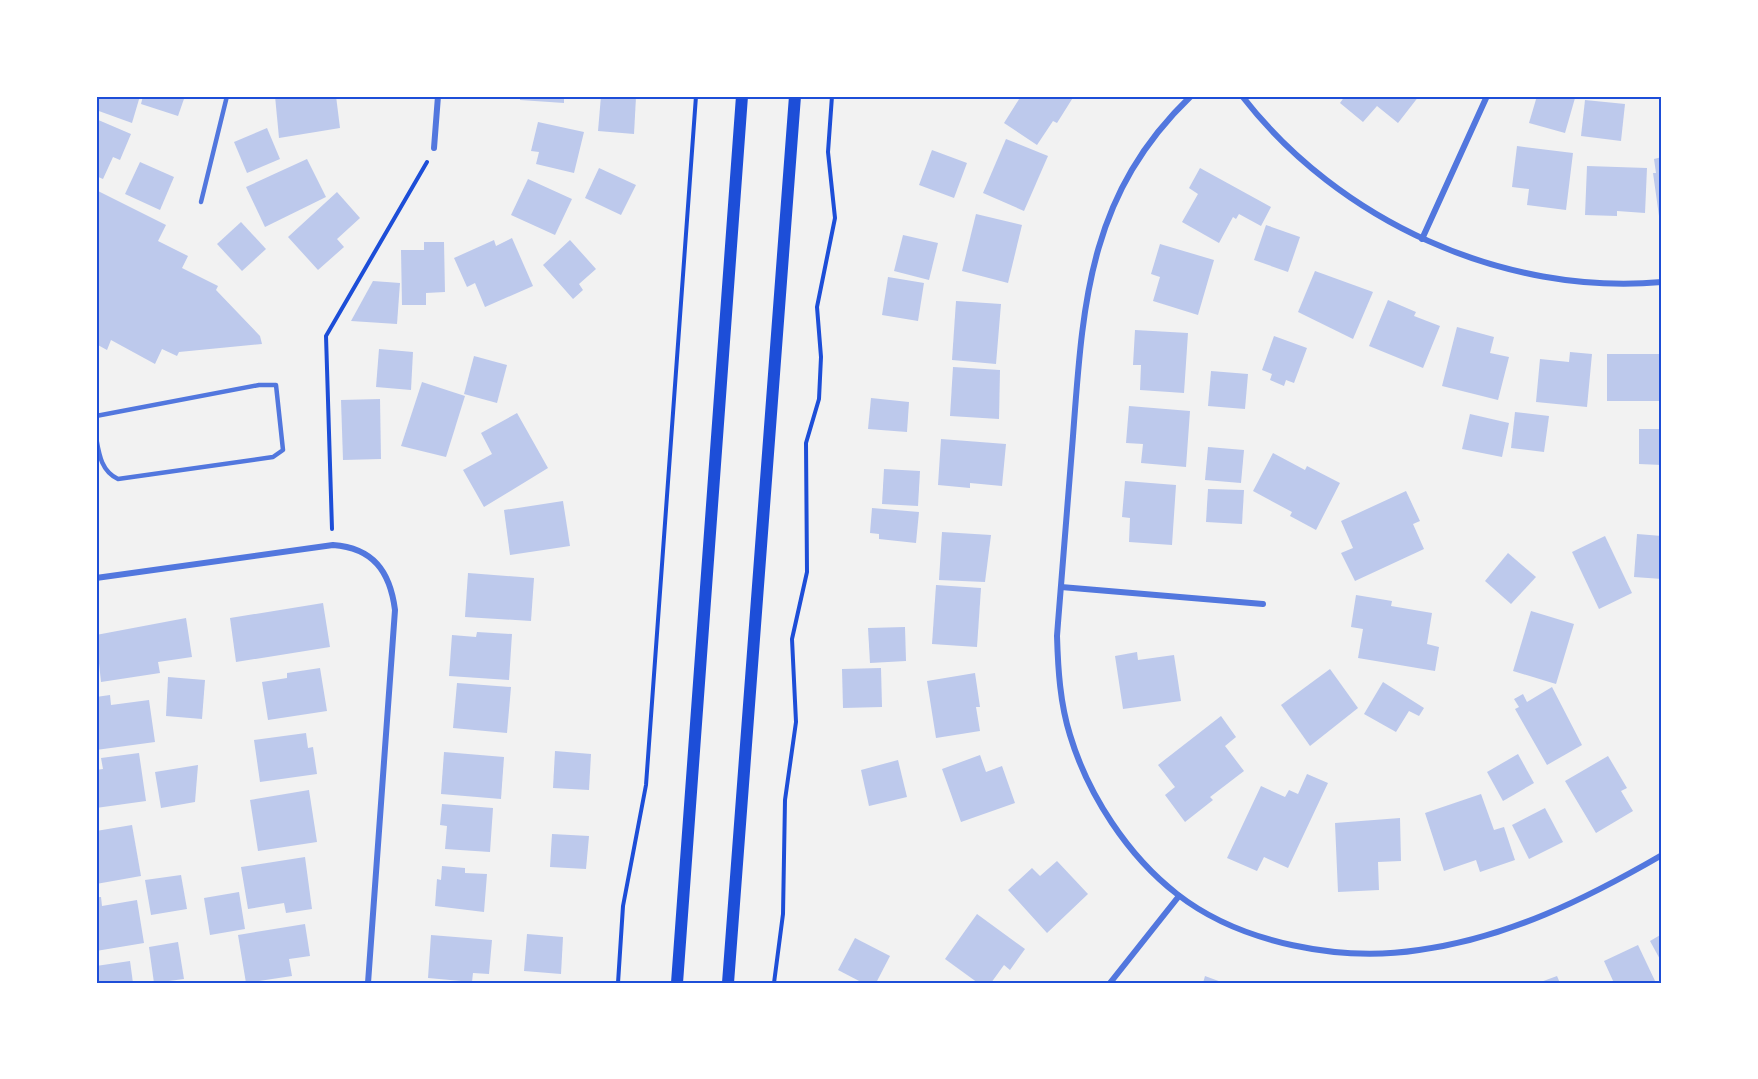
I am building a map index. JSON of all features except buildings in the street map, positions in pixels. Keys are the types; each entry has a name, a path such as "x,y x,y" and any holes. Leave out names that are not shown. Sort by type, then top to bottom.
{"main road":[{"path":"677,983 742,96"},
{"path":"728,983 795,96"}],"street":[{"path":"434,148 438,96"},
{"path":"1191,96 1172,115 1129,177 1104,225 1094,258 1080,339 1061,588 1058,665 1070,734 1081,766 1116,828 1156,876 1179,896 1241,929 1273,940 1323,950 1390,953 1455,944 1503,931 1575,902 1662,855"},
{"path":"1242,96 1311,169 1377,213 1422,238 1507,269 1545,277 1584,281 1662,282"},
{"path":"1422,238 1487,96"},
{"path":"96,578 333,545 351,546 378,563 388,580 395,610 368,983"},
{"path":"1061,588 1263,604"},
{"path":"1110,983 1179,896"}],"lane":[{"path":"201,202 227,96"},
{"path":"96,416 259,385 276,385 283,450 273,457 118,479 109,475 98,460 96,437"}],"path":[{"path":"618,983 623,906 646,785 696,96"},
{"path":"774,983 783,914 785,800 796,722 792,639 807,572 806,443 819,399 821,357 817,307 835,218 828,152 832,96"},
{"path":"333,545 326,336 409,196 434,148"}]}
